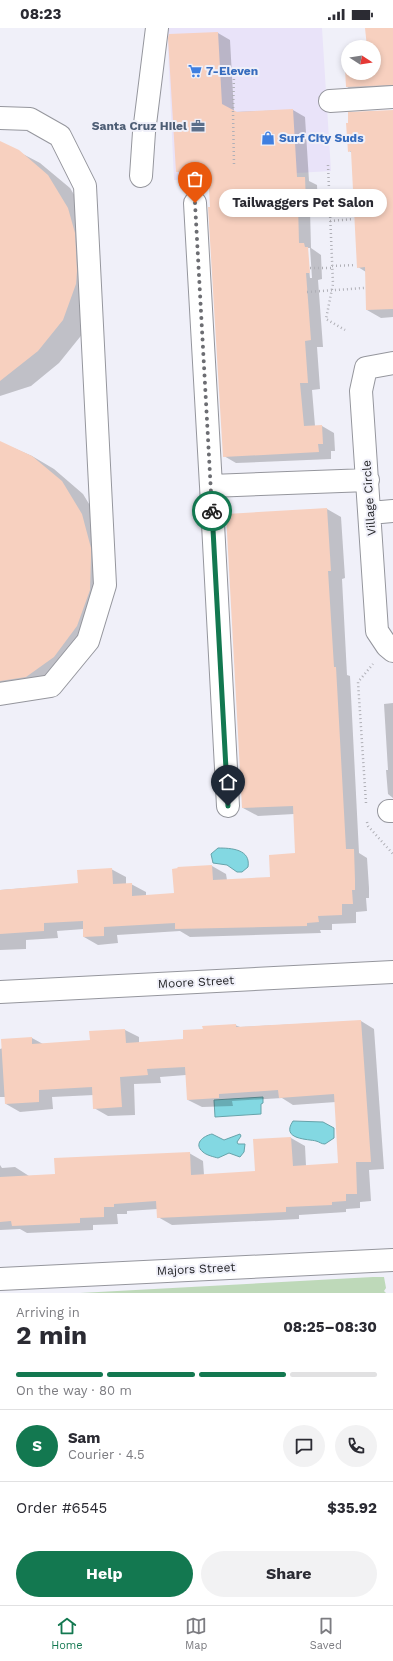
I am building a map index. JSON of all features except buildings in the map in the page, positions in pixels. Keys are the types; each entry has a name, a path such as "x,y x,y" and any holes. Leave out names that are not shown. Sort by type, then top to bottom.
{"street":[{"path":"141,176 144,132 156,28"},
{"path":"330,101 393,97"},
{"path":"0,118 30,119 60,136 85,186 105,585 88,641 51,686 0,694"},
{"path":"195,203 228,806"},
{"name":"Village Circle","path":"390,649 377,631 361,391 366,368 393,363"},
{"path":"211,486 368,480"},
{"path":"370,513 393,510"},
{"name":"Moore Street","path":"0,992 393,972"},
{"name":"Majors Street","path":"0,1279 393,1260"}],"path":[{"path":"234,75 234,165"},
{"path":"328,165 332,290 326,319 345,330"},
{"path":"309,198 329,197"},
{"path":"307,208 330,207"},
{"path":"330,221 354,219"},
{"path":"310,268 356,265"},
{"path":"307,292 364,288"},
{"path":"367,811 358,682 390,649"},
{"path":"367,819 368,826 393,854"}],"shaded area":[{"path":"167,28 322,28 331,171 174,180"}],"green space":[{"path":"384,1277 386,1288 384,1291 386,1293 80,1293"}],"water":[{"path":"218,848 234,849 243,853 248,861 248,867 242,872 237,872 227,865 213,863 211,854"},
{"path":"263,1097 261,1114 215,1117 214,1100"},
{"path":"293,1121 323,1122 334,1128 334,1138 325,1144 322,1144 316,1141 297,1137 290,1132 290,1127"},
{"path":"212,1134 224,1140 240,1134 241,1136 237,1142 238,1144 245,1144 244,1152 240,1157 229,1153 218,1158 206,1154 200,1149 199,1143 203,1138"}],"way so far":[{"path":"195,203 212,511"}],"place":[{"name":"7-Eleven","path":"195,71"},
{"name":"Santa Cruz Hilel","path":"198,126"},
{"name":"Surf City Suds","path":"268,138"},
{"name":"Tailwaggers Pet Salon","path":"195,203"}],"route":[{"path":"212,511 228,806"}]}
